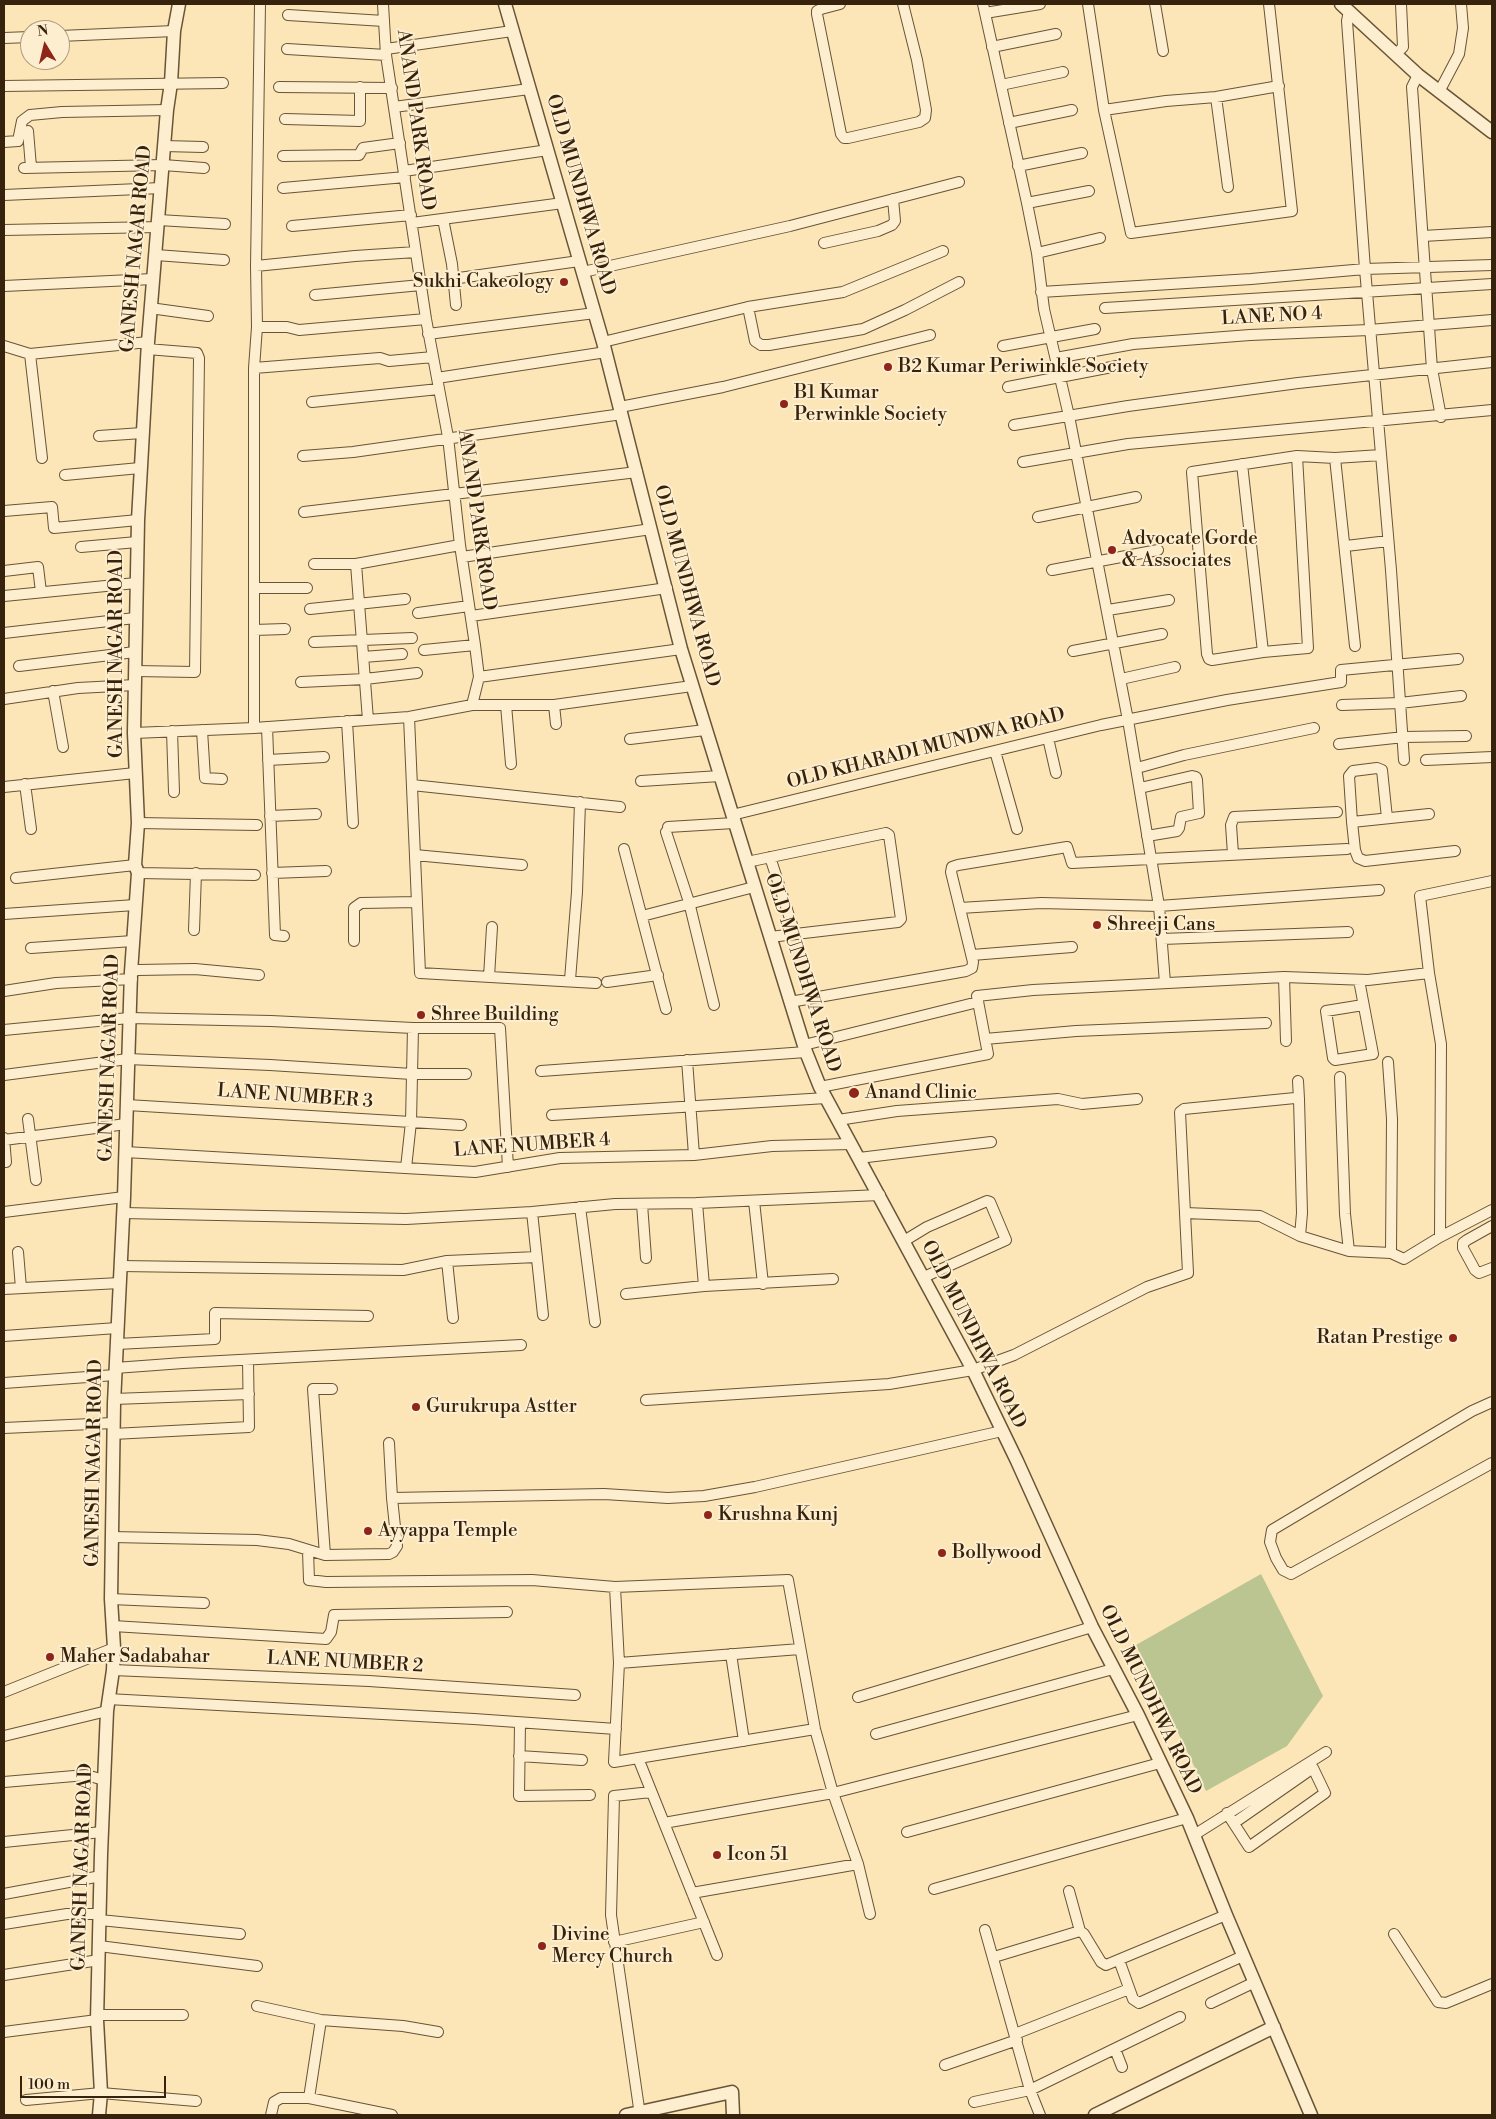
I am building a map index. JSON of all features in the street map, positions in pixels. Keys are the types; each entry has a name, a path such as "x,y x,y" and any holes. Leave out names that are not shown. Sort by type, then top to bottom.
{"street":[{"name":"GANESH NAGAR ROAD","path":"99,2115 101,2093 97,2017 102,1832 108,1705 114,1648 111,1599 113,1428 137,869 138,823 135,773 134,685 137,542 150,308 174,32 179,4"},
{"path":"254,728 254,368 260,4"},
{"name":"ANAND PARK ROAD","path":"383,4 386,52 428,334 448,437 460,545 475,645 479,677 472,705"},
{"name":"OLD MUNDHWA ROAD","path":"505,4 595,314 692,686 805,1048 823,1093 880,1195 973,1370 1092,1628 1138,1715 1187,1818 1311,2115"},
{"path":"840,4 821,9 817,11 817,14 841,134 844,138 919,122 926,118 918,68 903,4"},
{"path":"1040,4 984,8 1027,203 1041,292 1069,416 1121,679 1158,906 1165,983"},
{"path":"1088,4 1104,110 1131,233 1292,212 1269,4"},
{"path":"1155,4 1162,51"},
{"path":"1396,54 1403,47 1401,4"},
{"path":"1439,92 1459,54 1463,28 1461,4"},
{"path":"1345,8 1418,75 1492,132"},
{"path":"1345,8 1373,376 1404,737 1404,760"},
{"path":"288,16 384,21"},
{"path":"287,50 386,52 512,31"},
{"path":"70,36 174,32"},
{"path":"992,47 1056,34"},
{"path":"4,38 20,37"},
{"path":"1001,85 1063,72"},
{"path":"1418,75 1412,87 1432,369 1441,416"},
{"path":"4,86 171,82 223,83"},
{"path":"1104,110 1166,101 1216,97 1279,86"},
{"path":"279,87 392,88"},
{"path":"285,120 360,121 360,87"},
{"path":"394,107 529,89"},
{"path":"1216,97 1228,187"},
{"path":"4,142 18,141 22,121 30,115 62,112 167,110"},
{"path":"1009,123 1072,110"},
{"path":"28,130 27,168 163,166 204,168"},
{"path":"283,156 359,155 363,148 400,143"},
{"path":"164,146 203,147"},
{"path":"283,188 404,174 548,150"},
{"path":"1018,166 1082,153"},
{"path":"452,279 581,267 790,226 959,182"},
{"path":"4,195 161,188"},
{"path":"1027,203 1089,190"},
{"path":"824,243 878,231 892,225 895,221 892,199"},
{"path":"292,226 411,219 444,220 563,203"},
{"path":"444,220 452,264 456,305"},
{"path":"4,230 158,223 225,224"},
{"path":"1423,236 1492,232"},
{"path":"1036,253 1100,238"},
{"path":"312,402 438,384 604,347 748,307 843,292 943,251"},
{"path":"256,266 416,252"},
{"path":"156,255 224,260"},
{"path":"1041,292 1250,279 1365,269 1492,265"},
{"path":"4,286 153,279"},
{"path":"748,307 755,341 761,345 769,345 863,329 959,282"},
{"path":"1106,308 1492,284"},
{"path":"315,295 421,285"},
{"path":"150,308 208,316"},
{"path":"428,334 595,314"},
{"path":"256,326 287,327 299,330 426,319"},
{"name":"LANE NO 4","path":"1056,358 1133,344 1250,335 1370,330 1492,320"},
{"path":"1003,346 1095,329"},
{"path":"303,456 353,452 621,410 723,387 930,335"},
{"path":"4,346 30,354 148,346 196,354 199,358 195,672 135,671"},
{"path":"30,354 42,458"},
{"path":"254,368 380,358 389,361 433,357"},
{"path":"1014,425 1128,406 1492,362"},
{"path":"1008,387 1117,366"},
{"path":"1023,462 1128,444 1492,410"},
{"path":"99,436 142,433"},
{"path":"1297,456 1308,648 1209,659 1207,654 1192,472 1297,456 1336,458 1381,455"},
{"path":"1336,458 1346,546 1354,646"},
{"path":"1242,464 1263,652"},
{"path":"66,475 140,468"},
{"path":"304,512 454,496 637,472"},
{"path":"1038,517 1136,497"},
{"path":"4,512 52,508 54,528 138,520"},
{"path":"462,558 651,529"},
{"path":"1346,546 1388,541"},
{"path":"81,547 137,542"},
{"path":"314,564 356,564 460,545"},
{"path":"1052,570 1158,550"},
{"path":"356,564 368,720"},
{"path":"4,571 38,567 41,592"},
{"path":"4,596 136,583"},
{"path":"254,588 307,588"},
{"path":"418,613 470,611 667,588"},
{"path":"310,609 405,599"},
{"path":"1108,610 1169,600"},
{"path":"4,632 135,618"},
{"path":"254,630 285,629"},
{"path":"1073,651 1162,634"},
{"path":"314,642 412,638"},
{"path":"424,650 475,645"},
{"path":"479,677 682,649"},
{"path":"19,666 135,652"},
{"path":"364,657 402,654"},
{"path":"1398,664 1458,659"},
{"name":"OLD KHARADI MUNDWA ROAD","path":"689,902 667,829 733,819 995,751 1128,720 1227,700 1341,682 1341,670 1398,664"},
{"path":"1121,679 1175,667"},
{"path":"301,682 365,679 417,673"},
{"path":"4,699 78,688 134,685"},
{"path":"134,733 254,728 410,717 472,705 554,705 692,686"},
{"path":"53,692 64,747"},
{"path":"1342,705 1400,703 1461,696"},
{"path":"506,705 511,764"},
{"path":"554,705 556,724"},
{"path":"410,717 420,973 570,980 596,983"},
{"path":"347,722 353,823"},
{"path":"267,727 275,935 284,936"},
{"path":"1137,768 1184,755 1314,728"},
{"path":"202,730 205,778 222,779"},
{"path":"630,739 706,730"},
{"path":"172,731 174,792"},
{"path":"1339,744 1404,737 1466,736"},
{"path":"1048,738 1056,772"},
{"path":"995,751 1017,829"},
{"path":"268,760 324,757"},
{"path":"1426,760 1492,757"},
{"path":"1387,818 1382,770 1377,768 1353,771 1349,776 1355,850 1358,858 1364,861 1455,850"},
{"path":"4,786 135,773"},
{"path":"641,781 720,776"},
{"path":"1140,788 1192,776 1197,780 1199,813 1181,817 1177,831 1147,836"},
{"path":"25,784 31,829"},
{"path":"412,786 620,807"},
{"path":"570,980 577,892 580,802"},
{"path":"1233,854 1231,825 1234,817 1338,812"},
{"path":"270,816 316,814"},
{"path":"1352,822 1428,814"},
{"path":"138,823 257,825"},
{"path":"747,862 886,833 889,835 901,919 898,922 770,937"},
{"path":"624,848 666,1009"},
{"path":"790,1002 966,971 972,968 972,955 951,872 952,866 1067,848 1072,863 1347,849"},
{"path":"415,855 522,865"},
{"path":"770,857 794,934"},
{"path":"16,878 137,869 255,875"},
{"path":"272,873 326,871"},
{"path":"194,930 196,873"},
{"path":"1440,1237 1441,1044 1429,973 1420,896 1492,881"},
{"path":"642,916 689,902 754,887"},
{"path":"960,908 1041,903 1158,906 1379,890"},
{"path":"354,940 354,908 361,903 417,902"},
{"path":"689,902 714,1005"},
{"path":"4,914 136,905"},
{"path":"489,977 492,927"},
{"path":"1162,939 1348,932"},
{"path":"31,948 133,941"},
{"path":"972,955 1072,947"},
{"path":"4,991 56,983 132,976 138,970 195,969 259,975"},
{"path":"552,1116 691,1107 823,1093 988,1054 977,996 1033,990 1284,977 1359,980 1429,973"},
{"path":"607,982 658,975"},
{"path":"1284,977 1286,1040"},
{"path":"1359,980 1373,1054 1335,1060 1333,1058 1326,1011 1363,1005"},
{"path":"541,1071 688,1060 805,1048 978,1002"},
{"path":"4,1030 130,1018 271,1021 413,1028 500,1028 508,1167"},
{"path":"985,1039 1076,1031 1266,1022"},
{"path":"406,1168 411,1122 413,1028"},
{"path":"4,1075 128,1060 270,1065 412,1074 466,1074"},
{"path":"688,1060 694,1155"},
{"path":"1388,1062 1392,1119 1391,1253"},
{"path":"1340,1077 1345,1214 1349,1251"},
{"path":"1298,1081 1302,1213 1300,1236"},
{"path":"838,1120 897,1111 1058,1099 1082,1104 1137,1098"},
{"path":"646,1400 915,1381 973,1370 1014,1355 1147,1287 1188,1273 1180,1112 1184,1109 1202,1107 1299,1099"},
{"name":"LANE NUMBER 3","path":"127,1105 461,1125"},
{"path":"28,1118 36,1180"},
{"path":"4,1162 6,1162 4,1139 126,1124"},
{"path":"859,1158 991,1142"},
{"name":"LANE NUMBER 4","path":"125,1152 475,1172 560,1158 694,1155 772,1146 852,1144"},
{"path":"123,1213 406,1219 532,1212 580,1207 880,1195"},
{"path":"4,1212 124,1197"},
{"path":"904,1240 987,1200 990,1202 1006,1240 924,1277"},
{"path":"754,1201 763,1284"},
{"path":"697,1203 704,1286"},
{"path":"642,1204 646,1258"},
{"path":"580,1207 595,1322"},
{"path":"1185,1213 1260,1216 1300,1236 1349,1251 1391,1253 1404,1259 1440,1237 1492,1210"},
{"path":"532,1212 543,1315"},
{"path":"1492,1226 1463,1243 1463,1248 1474,1270 1479,1273 1492,1268"},
{"path":"18,1252 21,1288"},
{"path":"121,1266 403,1270 447,1261 537,1257"},
{"path":"447,1261 453,1318"},
{"path":"626,1294 704,1286 834,1279"},
{"path":"4,1289 120,1283"},
{"path":"116,1344 215,1339 214,1313 368,1316"},
{"path":"4,1336 117,1328"},
{"path":"4,1383 115,1371 248,1360 521,1345"},
{"path":"4,1428 249,1427 248,1360"},
{"path":"325,1555 313,1389 332,1389"},
{"path":"114,1399 249,1394"},
{"path":"1492,1402 1472,1411 1272,1530 1270,1542 1276,1558 1283,1570 1291,1574 1492,1463"},
{"path":"392,1498 604,1494 668,1498 713,1495 1002,1431"},
{"path":"112,1537 257,1540 289,1544 325,1555 367,1556 389,1554 397,1546 397,1540 388,1443"},
{"path":"308,1551 309,1580 326,1582 532,1580 615,1587 788,1580 815,1729 832,1793 858,1864 870,1914"},
{"path":"615,1587 619,1663 614,1762 815,1729"},
{"path":"111,1599 204,1603"},
{"path":"113,1626 326,1639 331,1632 334,1615 508,1612"},
{"path":"858,1697 1092,1628"},
{"path":"4,1692 114,1648"},
{"path":"619,1663 800,1649"},
{"path":"731,1654 744,1741"},
{"path":"876,1734 1113,1669"},
{"name":"LANE NUMBER 2","path":"113,1670 369,1681 574,1694"},
{"path":"4,1736 108,1705 474,1719 616,1729"},
{"path":"664,1823 832,1793 1138,1715"},
{"path":"520,1723 519,1796 590,1794"},
{"path":"1194,1835 1326,1752"},
{"path":"519,1756 582,1760"},
{"path":"638,1758 717,1955"},
{"path":"907,1832 1160,1763"},
{"path":"1227,1813 1234,1824 1249,1847 1325,1793 1313,1768 1234,1824"},
{"path":"4,1782 86,1775 104,1780"},
{"path":"640,2114 611,1915 614,1796 651,1792"},
{"path":"934,1888 1187,1818"},
{"path":"4,1842 102,1832"},
{"path":"692,1892 858,1864"},
{"path":"4,1894 101,1876"},
{"path":"1069,1891 1080,1931 1084,1934 1101,1962 1106,1964 1226,1915"},
{"path":"4,1924 67,1914 240,1934"},
{"path":"614,1942 704,1922"},
{"path":"985,1930 994,1956 1030,2090 1040,2115"},
{"path":"994,1956 1080,1931"},
{"path":"1394,1934 1438,2002 1446,2003 1492,1984"},
{"path":"99,1946 257,1966"},
{"path":"1119,1960 1135,2002 1145,2002 1243,1956"},
{"path":"4,1975 99,1960"},
{"path":"1211,2003 1255,1982"},
{"path":"945,2066 1129,1989"},
{"path":"257,2006 321,2020 403,2026 438,2032"},
{"path":"4,2032 97,2017 183,2015"},
{"path":"974,2102 1030,2090 1180,2017"},
{"path":"309,2098 321,2020"},
{"path":"1095,2115 1274,2027"},
{"path":"1115,2049 1122,2067"},
{"path":"626,2115 640,2114 732,2092 733,2115"},
{"path":"26,2100 101,2093 196,2101"},
{"path":"271,2115 274,2102 281,2098 309,2098 392,2115"}],"green space":[{"path":"1261,1574 1323,1696 1287,1746 1206,1791 1136,1645"}],"place":[{"name":"Sukhi Cakeology","path":"564,282"},
{"name":"B2 Kumar Periwinkle Society","path":"888,367"},
{"name":"B1 Kumar Perwinkle Society","path":"784,404"},
{"name":"Advocate Gorde & Associates","path":"1112,550"},
{"name":"Shreeji Cans","path":"1097,925"},
{"name":"Shree Building","path":"421,1015"},
{"name":"Anand Clinic","path":"854,1093"},
{"name":"Ratan Prestige","path":"1453,1338"},
{"name":"Gurukrupa Astter","path":"416,1407"},
{"name":"Krushna Kunj","path":"708,1515"},
{"name":"Ayyappa Temple","path":"368,1531"},
{"name":"Bollywood","path":"942,1553"},
{"name":"Maher Sadabahar","path":"50,1657"},
{"name":"Icon 51","path":"717,1855"},
{"name":"Divine Mercy Church","path":"542,1946"}]}
